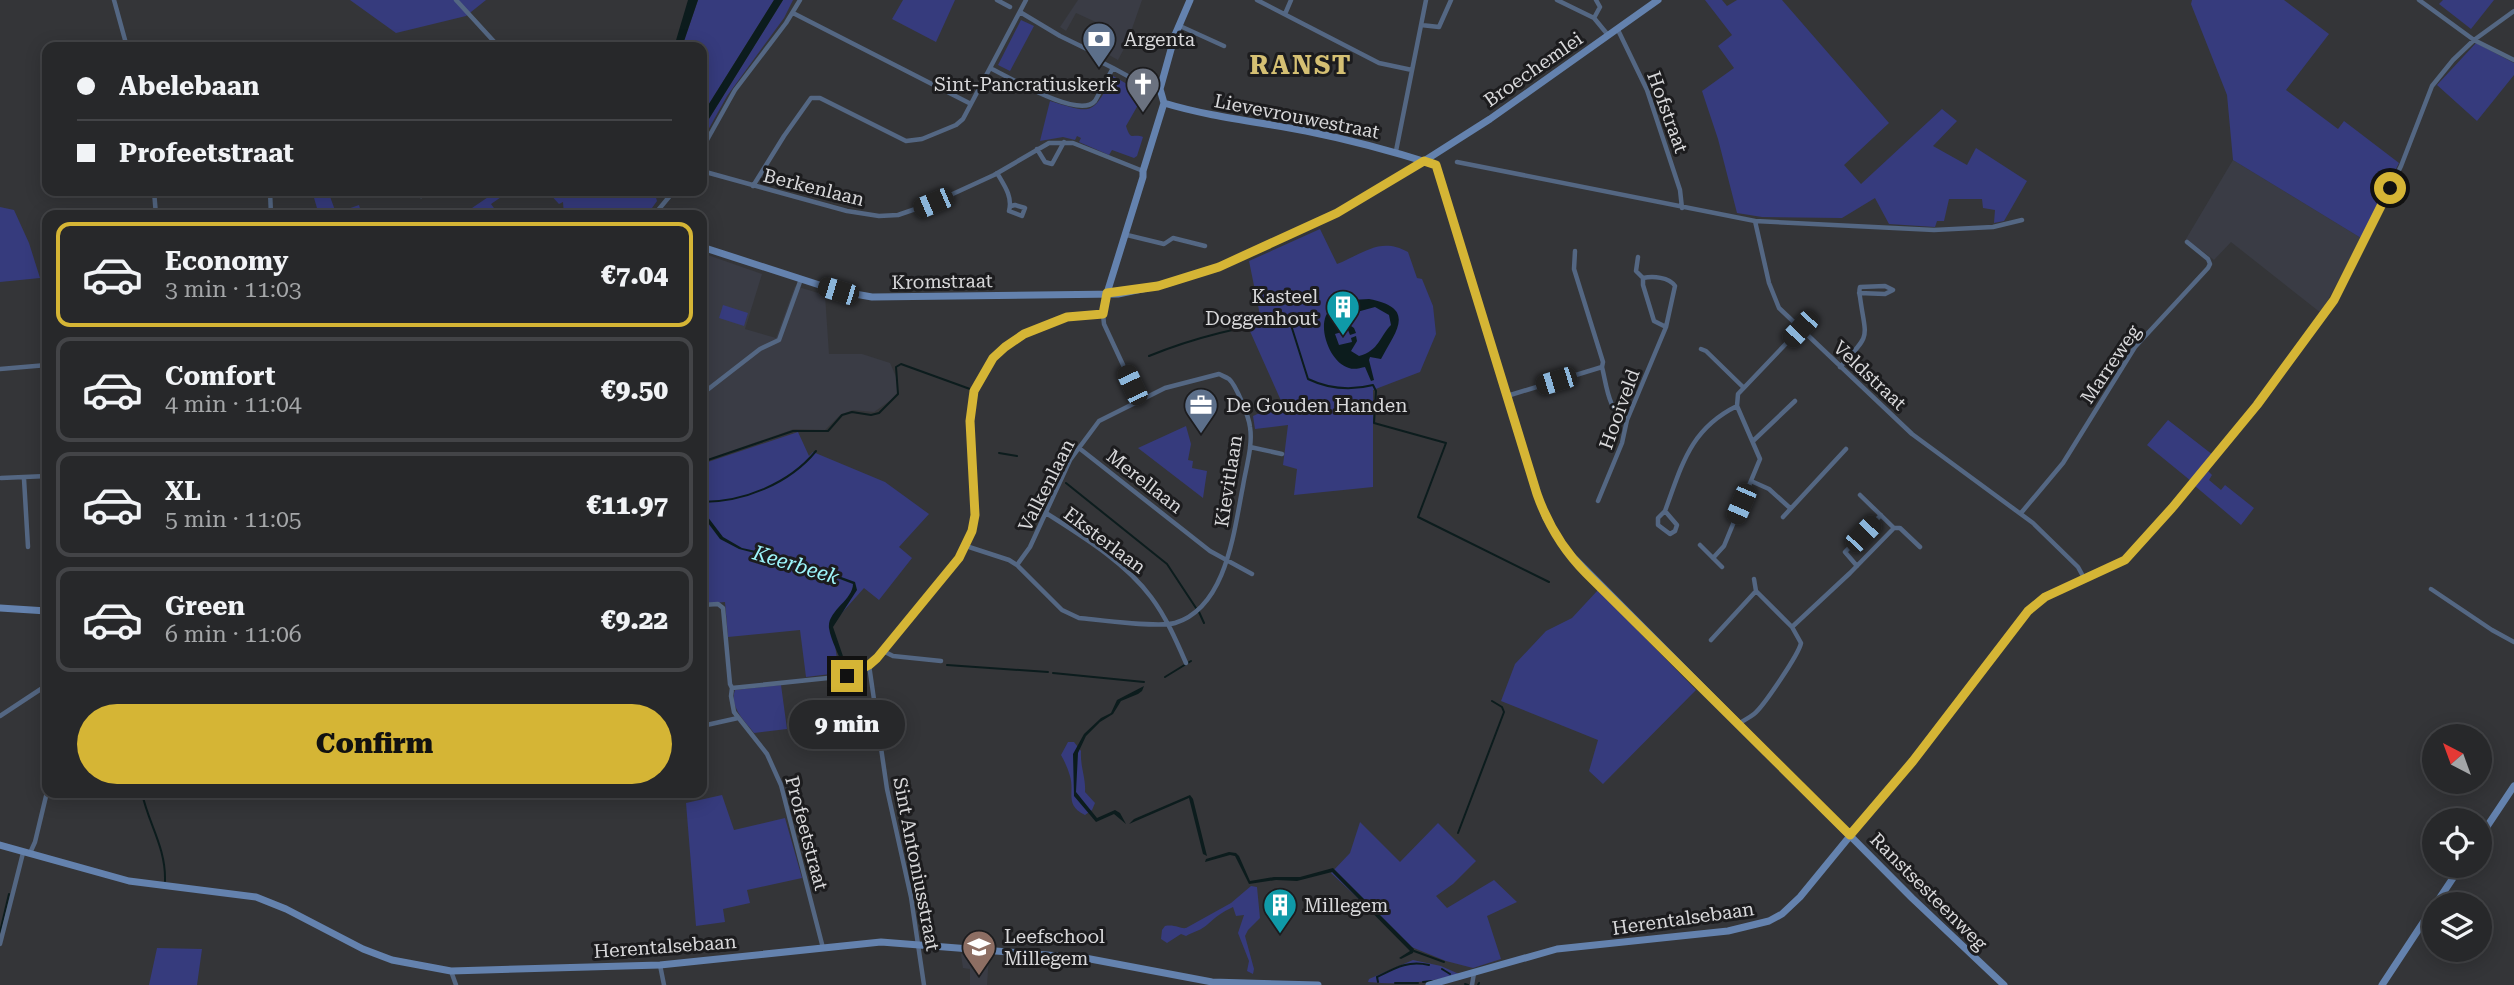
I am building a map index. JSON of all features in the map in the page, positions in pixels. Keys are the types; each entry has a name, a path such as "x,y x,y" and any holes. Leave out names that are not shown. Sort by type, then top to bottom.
{"street":[{"path":"114,0 126,42"},
{"path":"456,0 494,42"},
{"path":"707,140 735,90 800,0"},
{"path":"997,0 1010,7"},
{"path":"753,186 811,98 820,98 906,141 922,139 956,125 963,119 1026,0"},
{"path":"1138,398 1108,335 1103,314 1164,103 1160,89 1179,26 1190,0"},
{"path":"1257,0 1380,63 1412,70"},
{"path":"1285,14 1291,0"},
{"path":"1396,151 1426,0"},
{"path":"1421,25 1439,27 1451,0"},
{"path":"1557,0 1594,18 1608,35"},
{"path":"1594,18 1600,7 1596,0"},
{"name":"Broechemlei","path":"1406,172 1490,119 1658,0"},
{"path":"2419,0 2474,40 2514,60"},
{"name":"Herentalsebaan","path":"1429,985 1557,949 1728,931 1769,922 1782,914 1800,897 1913,761 2017,624 2045,597 2125,560 2242,424 2334,300 2401,166 2432,86 2474,40 2514,11"},
{"path":"1020,12 1095,53 1103,63 1135,80 1160,89"},
{"path":"793,13 870,55 928,80 971,104"},
{"path":"1179,26 1224,46"},
{"name":"Hofstraat","path":"1617,29 1647,90 1680,190 1682,208"},
{"path":"990,68 1048,97 1085,107 1091,106 1095,101 1113,68"},
{"name":"Lievevrouwestraat","path":"1164,103 1190,111 1307,131 1396,151 1424,161"},
{"path":"1037,149 1046,164 1052,164 1063,142 1143,171"},
{"name":"Berkenlaan","path":"707,172 862,214 898,215 924,207 997,173 1049,143 1063,142"},
{"path":"1406,172 1407,155"},
{"name":"Ranstsesteenweg","path":"1424,161 1438,165 1542,508 1565,550 1965,950 2004,985"},
{"path":"1457,162 1755,221 1940,230 1993,227 2022,220"},
{"name":"Kromstraat","path":"707,249 838,291 889,298 1107,293 1158,286 1219,267 1337,213 1406,172"},
{"path":"997,173 1008,193 1011,206"},
{"path":"658,210 667,197"},
{"name":"Veldstraat","path":"1755,221 1774,299 1800,329 1928,448 2021,513 2078,567 2084,578"},
{"path":"1126,236 1164,244 1173,238 1205,246"},
{"name":"Marreweg","path":"2021,513 2063,463 2135,347 2208,268 2208,258 2187,242"},
{"path":"1575,251 1574,269 1615,412 1628,420"},
{"path":"1639,257 1636,271 1643,278 1654,321 1666,327"},
{"name":"Hooiveld","path":"1598,501 1666,327 1675,286 1671,281 1643,278"},
{"path":"707,390 760,349 779,340 800,279"},
{"path":"1840,367 1862,344 1866,334 1859,293 1860,287 1885,286 1893,290 1885,294 1859,293"},
{"path":"732,688 847,676 869,665 883,651 966,546 975,515 971,407 974,391 999,352 1024,334 1067,317 1103,314"},
{"path":"1713,558 1724,547 1760,459 1737,406 1738,394 1800,329"},
{"path":"1701,349 1743,387"},
{"path":"0,369 42,365"},
{"path":"1506,396 1602,367"},
{"name":"Kievitlaan","path":"1138,398 1219,374 1230,380 1251,429 1227,561 1208,598 1187,617 1167,624"},
{"name":"Valkenlaan","path":"1017,565 1030,547 1070,460 1099,421 1138,398"},
{"path":"1753,441 1795,401"},
{"path":"1665,511 1677,525 1675,531 1670,534 1658,525 1658,518 1665,511 1694,440 1717,415 1737,406"},
{"path":"1250,446 1282,453"},
{"name":"Merellaan","path":"1079,448 1227,561"},
{"path":"1783,517 1846,449"},
{"path":"1,478 42,477"},
{"path":"24,479 28,547"},
{"path":"1751,481 1769,489 1790,509"},
{"path":"1860,495 1894,528 1900,528 1920,547"},
{"name":"Eksterlaan","path":"1046,513 1076,532 1131,575 1150,595 1186,663"},
{"path":"1857,566 1845,552 1881,515"},
{"path":"1792,627 1894,528"},
{"path":"1700,545 1722,567"},
{"path":"966,546 1017,565 1069,615 1167,624"},
{"path":"1227,561 1252,575"},
{"path":"1741,727 1752,716 1800,649 1801,643 1792,627 1756,591 1754,579"},
{"path":"2431,589 2491,630 2514,642"},
{"path":"1711,640 1756,591"},
{"name":"Profeetstraat","path":"707,605 718,604 723,608 732,704 738,718 767,754 781,785 823,948"},
{"path":"0,608 42,611"},
{"path":"883,651 892,656 941,661"},
{"name":"Sint Antoniusstraat","path":"869,665 887,789 925,985"},
{"path":"0,716 42,688"},
{"path":"707,725 738,718"},
{"path":"2492,819 2514,786"},
{"path":"0,944 26,853 35,842 46,798"},
{"name":"Herentalsebaan","path":"0,845 129,881 256,897 286,909 363,949 392,960 451,971 660,965 881,942 1085,958 1212,982 1318,985"},
{"path":"2382,985 2422,925"},
{"path":"660,965 664,985"},
{"path":"451,971 456,985"},
{"path":"1472,985 1474,972"}],"shaded area":[{"path":"350,0 486,0 466,16 396,33"},
{"path":"688,0 698,0 684,42 675,42"},
{"path":"698,0 774,0 707,107 707,42 684,42"},
{"path":"774,0 783,0 707,122 707,107"},
{"path":"783,0 793,0 784,18 727,96 707,132 707,122"},
{"path":"903,0 955,0 936,42 892,19"},
{"path":"1078,0 1142,0 1118,60 1100,50 1111,29 1076,13 1066,31 1060,27"},
{"path":"1705,0 1722,0 1727,6 1737,0 1782,0 1889,123 1844,165 1861,184 1942,109 1957,121 1933,146 1967,165 1976,148 2027,181 2004,221 1994,223 1995,210 1983,208 1982,199 1949,199 1944,221 1937,221 1935,227 1889,224 1875,198 1842,218 1762,217 1737,213 1718,139 1702,91 1734,68 1718,46 1732,35"},
{"path":"2192,0 2284,0 2329,34 2286,90 2338,129 2344,121 2399,163 2361,238 2233,160 2227,95 2191,4"},
{"path":"2443,0 2494,0 2471,29 2439,4"},
{"path":"1021,20 1034,26 1010,71 998,65"},
{"path":"2476,43 2514,63 2514,75 2477,121 2437,85"},
{"path":"1113,76 1134,88 1132,92 1142,98 1126,126 1131,135 1143,137 1137,156 1134,158 1112,150 1109,155 1079,142 1081,138 1077,136 1075,140 1063,137 1040,141 1050,101 1075,108 1090,108 1100,99"},
{"path":"2233,160 2361,238 2321,313 2231,242 2214,260 2186,239"},
{"path":"313,196 330,196 335,210 318,210"},
{"path":"490,196 503,196 491,204 495,210 472,208"},
{"path":"552,196 656,196 657,201 651,210 564,210 563,202 559,204"},
{"path":"359,205 360,210 345,210"},
{"path":"0,207 14,210 29,243 40,278 0,282"},
{"path":"1320,229 1337,264 1380,246 1408,252 1417,278 1422,279 1433,306 1436,334 1420,372 1373,390 1373,487 1294,495 1297,469 1283,465 1288,425 1255,429 1253,416 1282,403 1249,329 1262,325 1249,261"},
{"path":"707,255 762,274 745,329 776,338 795,286 825,295 829,354 862,354 890,363 897,379 897,393 874,412 853,410 840,415 825,430 794,429 707,459"},
{"path":"1369,299 1394,308 1399,322 1381,359 1370,357 1374,380 1371,381 1365,367 1351,369 1335,358 1324,331 1324,322 1332,308 1355,300","holes":["1375,307 1389,315 1391,325 1371,351 1359,356 1351,351 1357,341 1356,336 1351,338 1352,342 1339,345 1335,334 1348,330 1350,335 1356,333 1354,328 1345,322 1346,315"]},
{"path":"723,305 748,313 744,326 719,318"},
{"path":"2168,420 2213,455 2191,481 2147,445"},
{"path":"1186,426 1191,444 1188,460 1193,461 1192,468 1207,471 1203,498 1138,448"},
{"path":"798,432 809,456 813,452 885,482 929,514 899,547 912,558 879,600 864,588 832,624 839,673 806,677 800,630 728,637 725,602 707,604 707,462"},
{"path":"2208,471 2212,475 2209,480 2221,490 2225,485 2254,508 2241,525 2195,486"},
{"path":"707,516 723,537 742,548 789,558 855,582 857,590 833,627 846,665 843,667 833,643 829,622 849,595 853,584 808,567 739,549 720,539 707,522"},
{"path":"1598,590 1696,690 1603,784 1589,771 1598,740 1501,701 1515,664 1546,631 1572,618"},
{"path":"781,685 787,729 754,733 736,708 735,690"},
{"path":"1144,686 1138,694 1121,701 1113,714 1086,736 1078,753 1076,792 1097,818 1115,810 1126,824 1114,814 1096,822 1074,796 1073,754 1084,734 1101,718 1111,713 1117,700"},
{"path":"1068,742 1074,742 1081,751 1085,792 1095,803 1092,810 1085,815 1072,803 1070,776 1061,755"},
{"path":"722,795 734,830 785,818 802,878 747,890 750,903 723,909 725,922 696,926 686,803"},
{"path":"1190,795 1207,856 1203,854 1189,798 1129,824 1134,819"},
{"path":"1360,822 1400,862 1438,823 1476,861 1453,884 1436,896 1447,908 1494,880 1517,902 1487,916 1501,959 1473,968 1446,961 1409,946 1331,873 1350,853"},
{"path":"1229,852 1239,856 1250,881 1300,877 1333,868 1414,949 1413,953 1399,958 1410,951 1332,872 1297,881 1276,880 1249,884 1235,856 1205,862 1206,859"},
{"path":"1251,886 1257,887 1260,918 1245,936 1253,974 1247,971 1249,961 1238,933 1244,915 1236,916 1233,907 1203,928 1186,936 1181,934 1167,943 1161,939 1165,926 1186,928 1231,903"},
{"path":"157,948 202,949 197,985 149,985"},
{"name":"Leefschool Millegem","path":"961,954 989,956 987,985 970,985 970,969 963,968"},
{"path":"1413,960 1441,966 1459,974 1414,982 1368,982 1369,979"}],"waterway":[{"path":"1149,356 1200,338 1240,328 1291,325 1308,379 1340,388 1373,385 1376,391 1374,423 1446,443 1418,517 1549,582"},
{"path":"707,460 793,431 828,431 842,415 852,412 871,415 879,413 898,394 896,367 901,364 970,389"},
{"path":"707,502 733,499 764,489 793,473 816,451"},
{"path":"999,453 1017,456"},
{"path":"1066,483 1167,564 1196,608"},
{"path":"1199,612 1204,623"},
{"path":"1165,677 1191,661"},
{"name":"Keerbeek","path":"947,665 1048,672"},
{"name":"Keerbeek","path":"1053,673 1144,682"},
{"path":"1458,833 1504,712 1502,707 1492,701"},
{"path":"143,798 163,857 165,881"},
{"path":"0,932 9,894"},
{"name":"Keerbeek","path":"1414,951 1444,962"},
{"path":"1378,982 1377,977 1402,966 1429,965"},
{"name":"Keerbeek","path":"1442,969 1450,974"},
{"path":"1423,982 1432,981"},
{"path":"1395,983 1418,983"}],"place":[{"name":"Argenta","path":"1099,69"},
{"name":"Sint-Pancratiuskerk","path":"1143,114"},
{"name":"Kasteel Doggenhout","path":"1343,337"},
{"name":"De Gouden Handen","path":"1201,435"},
{"name":"Millegem","path":"1280,935"},
{"name":"Leefschool Millegem","path":"979,977"}],"district":[{"name":"RANST","path":"1301,65"}],"route":[{"path":"847,676 877,658 966,546 975,515 971,407 974,391 999,352 1024,334 1067,317 1103,314 1107,293 1123,293 1158,286 1219,267 1337,213 1424,161 1436,165 1537,494 1554,534 1586,573 1850,835 1913,761 2028,611 2045,597 2125,560 2172,508 2257,405 2334,300 2390,188"}]}
